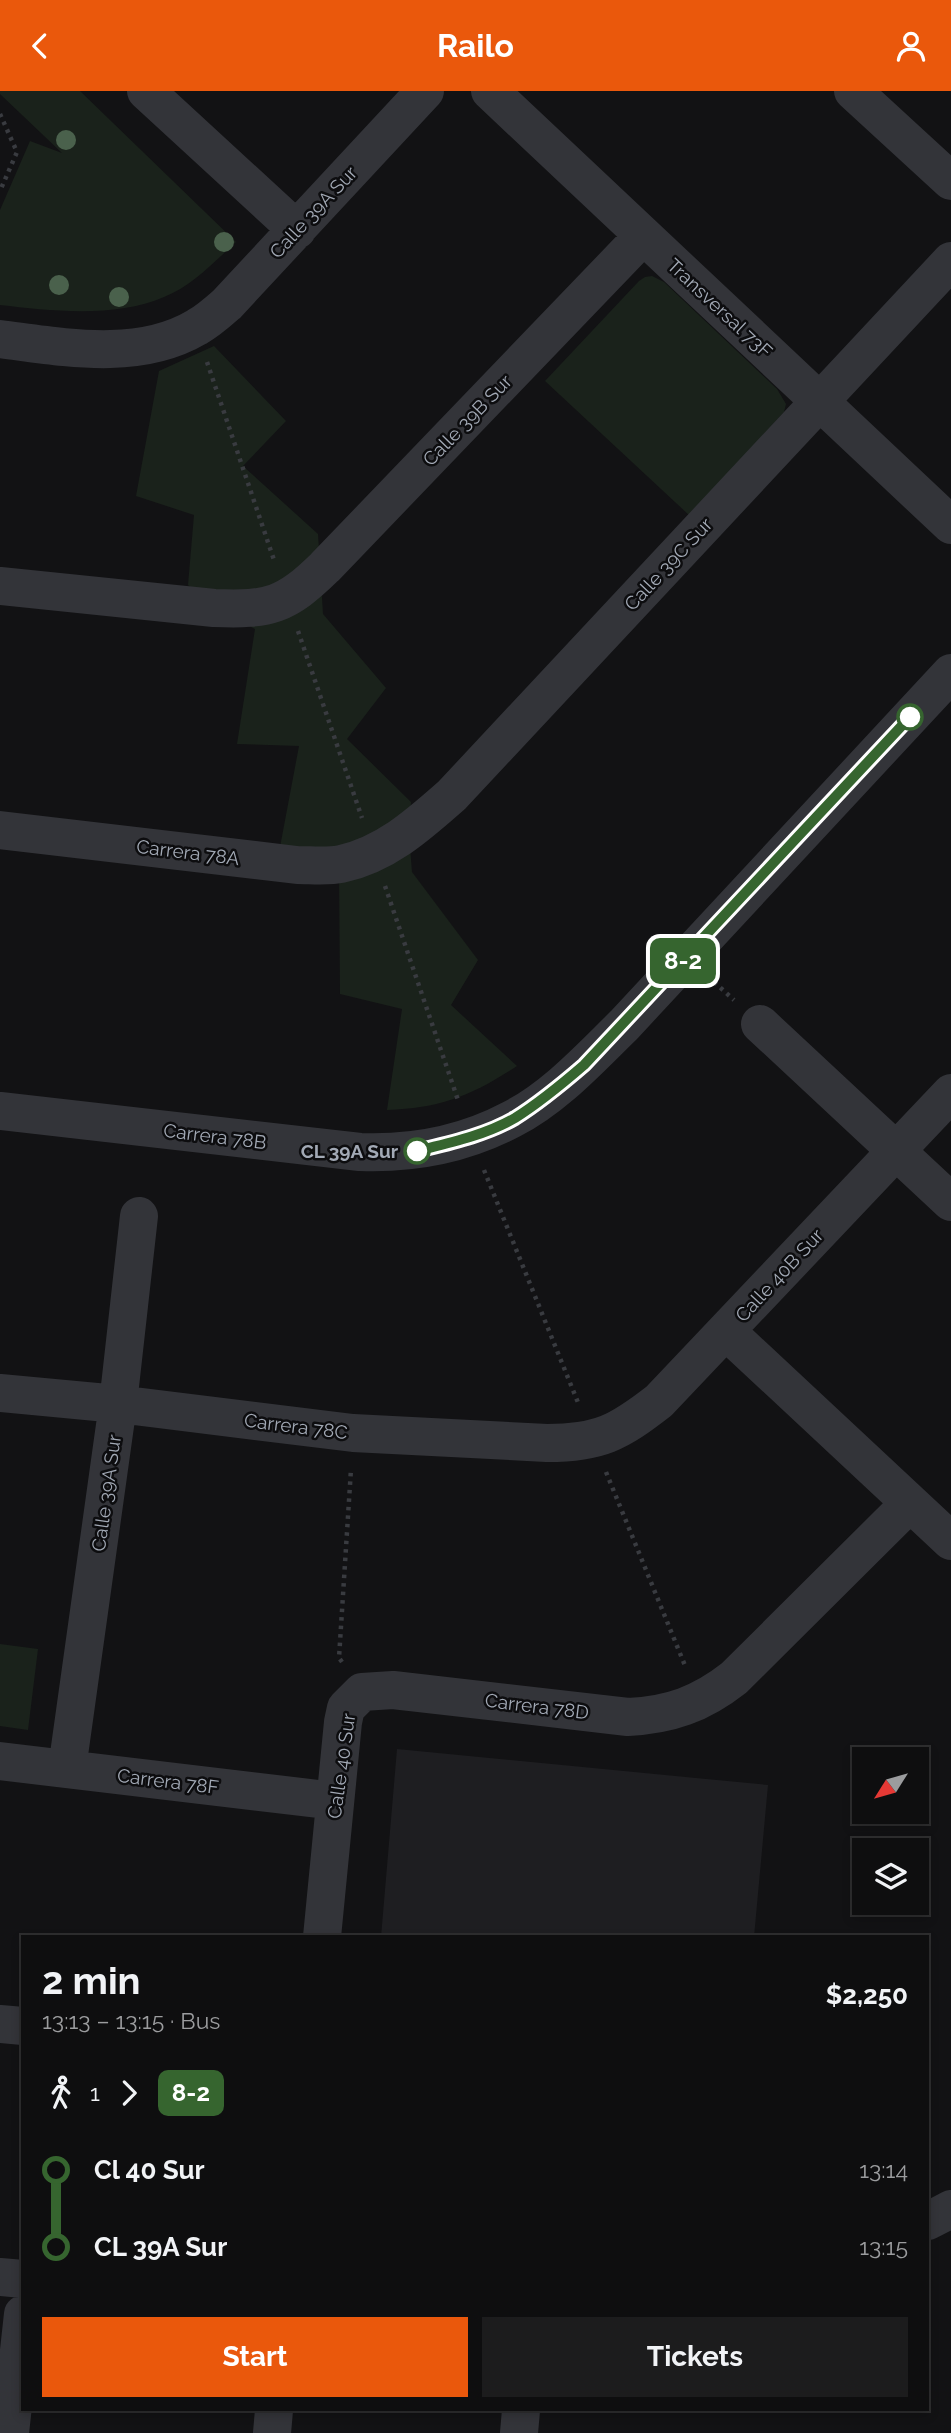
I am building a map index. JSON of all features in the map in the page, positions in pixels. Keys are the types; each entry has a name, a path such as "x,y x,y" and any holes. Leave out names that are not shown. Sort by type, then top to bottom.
{"street":[{"path":"146,91 296,230"},
{"name":"Calle 39A Sur","path":"0,339 101,349 137,347 196,328 227,304 425,91"},
{"name":"Transversal 73F","path":"489,91 951,526"},
{"path":"853,91 951,181"},
{"name":"Calle 39B Sur","path":"288,599 300,592 325,568 643,236"},
{"name":"Calle 39C Sur","path":"374,854 409,834 452,795 951,261"},
{"path":"0,586 214,608 246,609 288,599"},
{"path":"470,1136 513,1119 547,1096 584,1065 951,673"},
{"name":"Carrera 78A","path":"0,830 296,865 339,865 374,854"},
{"path":"760,1024 951,1202"},
{"name":"Calle 40B Sur","path":"593,1439 629,1424 659,1401 951,1093"},
{"name":"Carrera 78B","path":"0,1111 360,1152 417,1151 470,1136"},
{"name":"Calle 39A Sur","path":"67,1769 118,1404 139,1216"},
{"path":"726,1331 951,1541"},
{"name":"Carrera 78C","path":"0,1393 118,1404 353,1433 547,1443 575,1443 593,1439"},
{"name":"Carrera 78D","path":"357,1697 362,1692 393,1690 628,1717 652,1716 678,1710 715,1693 734,1678 910,1503"},
{"name":"Calle 40 Sur","path":"322,1935 343,1722 346,1708 357,1697"},
{"name":"Carrera 78F","path":"0,1761 335,1801"},
{"path":"0,2024 21,2026"},
{"path":"929,2220 951,2209"},
{"path":"0,2277 21,2279"},
{"path":"10,2433 21,2332"},
{"path":"272,2433 274,2411"},
{"path":"519,2433 521,2411"}],"path":[{"path":"0,114 17,152 0,191"},
{"path":"196,328 470,1136"},
{"name":"Calle 40 Sur","path":"353,1433 340,1658 357,1697"}],"shaded area":[{"path":"0,91 80,91 236,242 184,287 145,304 83,311 0,305 0,210 30,141 62,153 0,94"},
{"path":"652,276 664,282 777,389 786,404 784,412 690,516 545,381 639,281"},
{"path":"214,346 286,421 243,466 318,534 323,614 386,688 347,739 411,802 409,834 412,872 478,960 451,1005 517,1066 455,1099 387,1110 402,1009 340,994 339,865 277,863 299,746 237,744 255,629 214,608 188,585 194,515 136,496 159,371"},
{"path":"0,1644 38,1649 28,1730 0,1726"},
{"path":"397,1749 768,1785 754,1935 381,1935"}],"bus line":[{"name":"8-2","path":"417,1151 470,1136 513,1119 547,1096 584,1065 910,717"}],"place":[{"name":"CL 39A Sur","path":"417,1151"}]}
